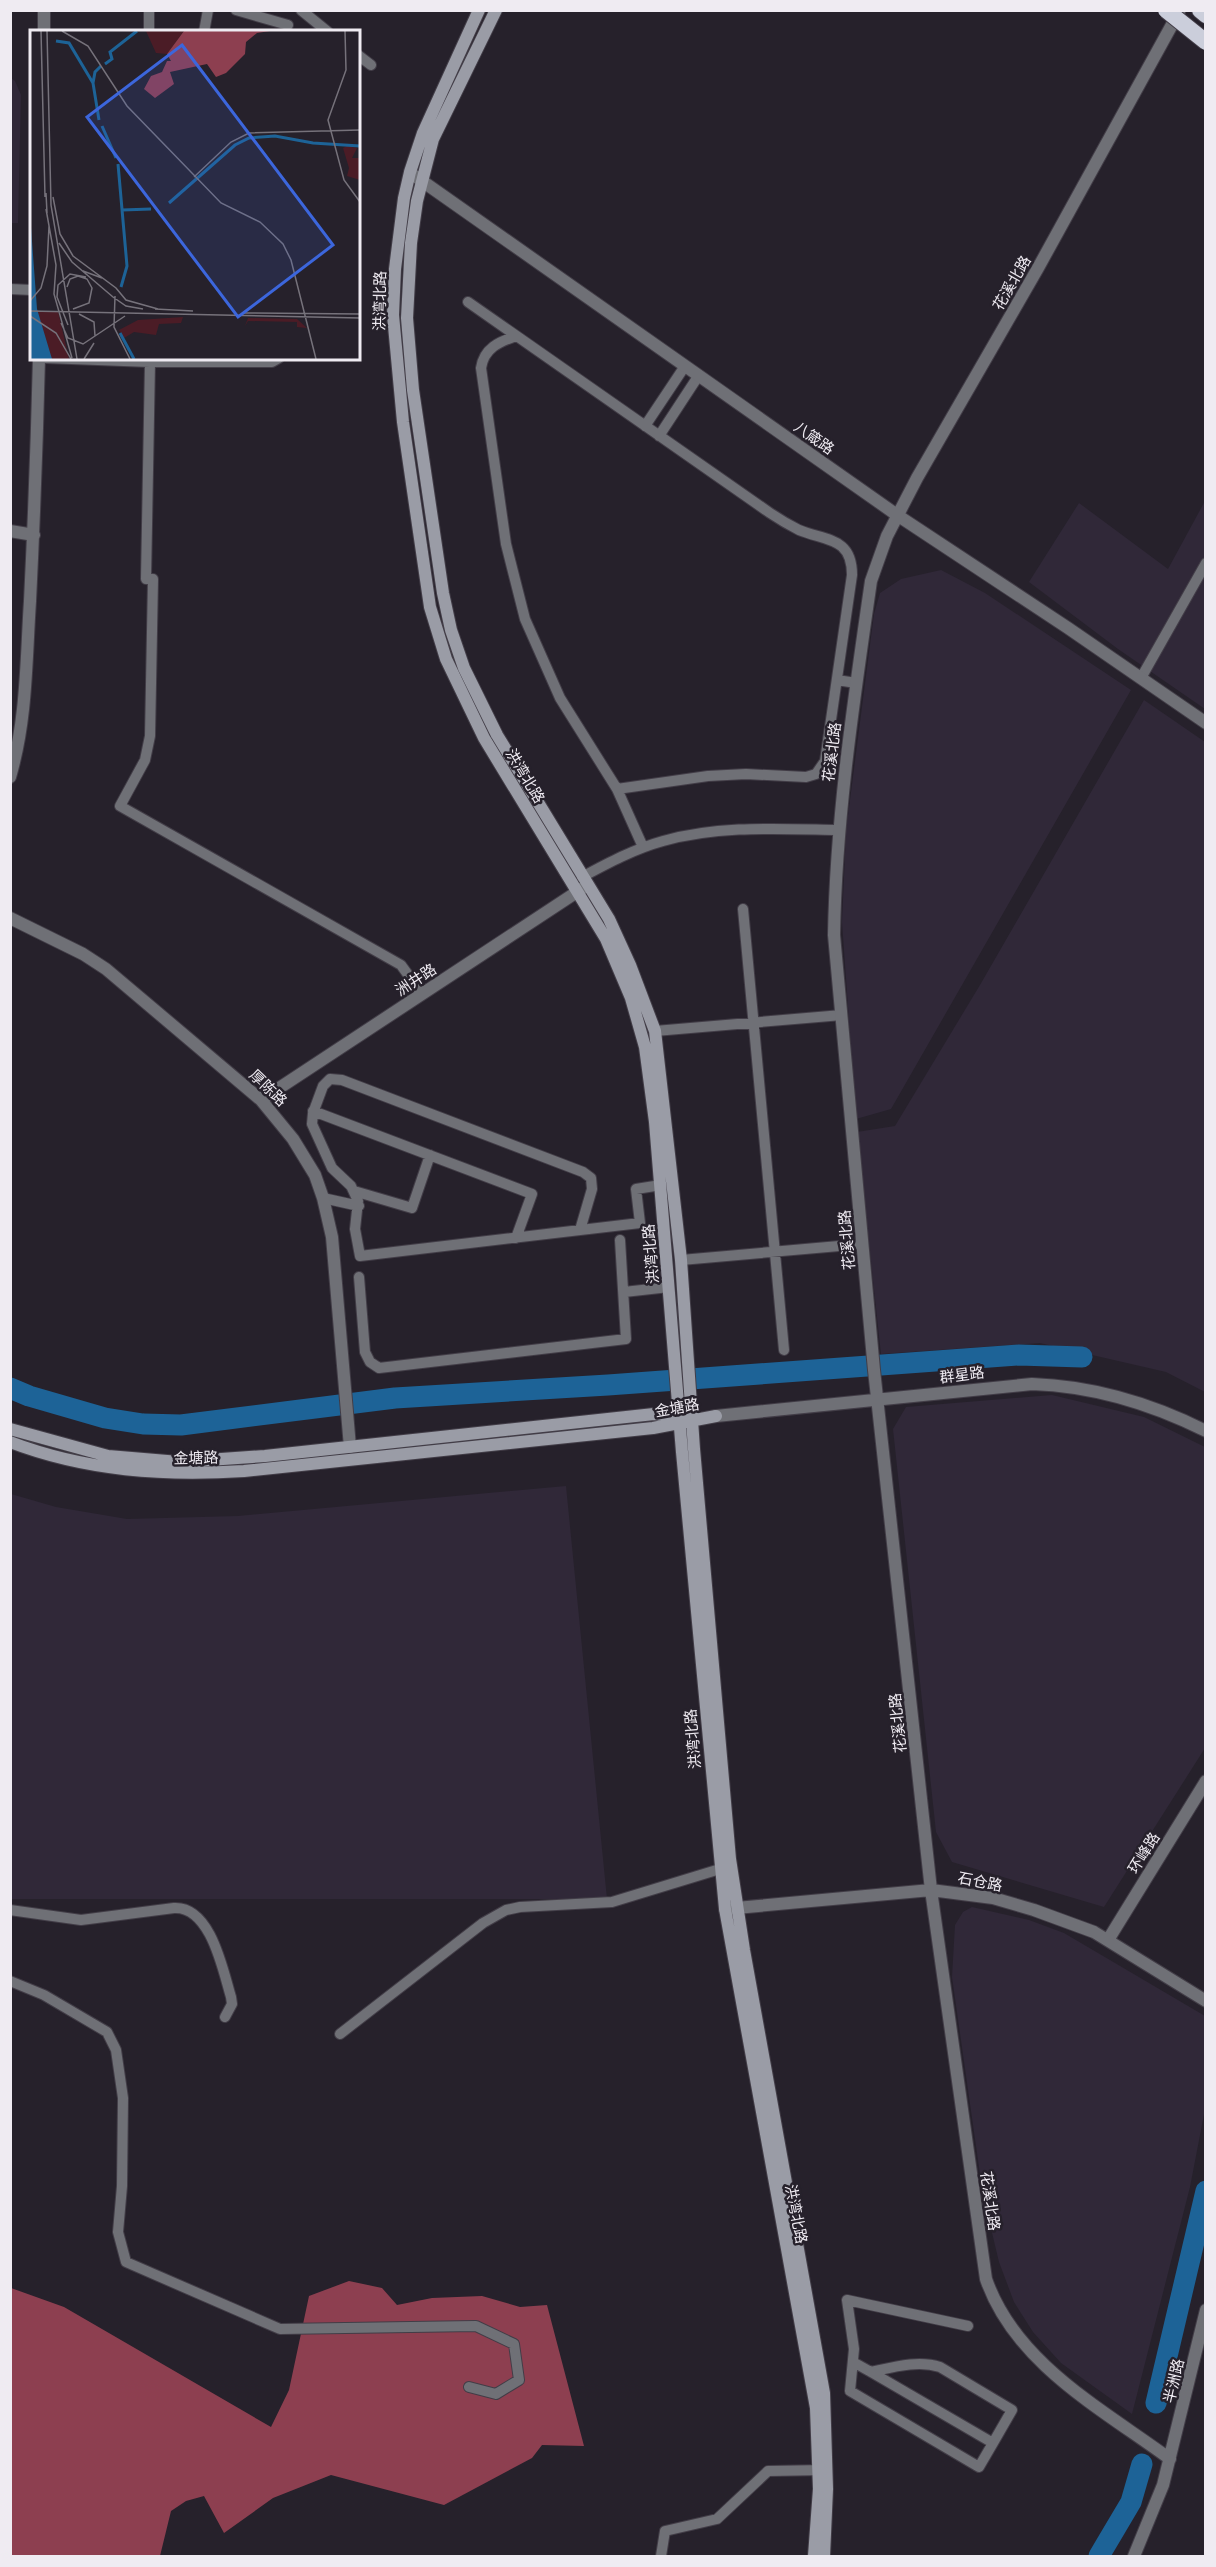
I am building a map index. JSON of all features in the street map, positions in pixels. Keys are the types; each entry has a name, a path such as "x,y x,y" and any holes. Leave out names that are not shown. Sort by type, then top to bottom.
{"highway":[{"path":"1200,10 1206,15"},
{"path":"1169,17 1206,42"}],"main road":[{"path":"1155,10 1169,17 1206,50"},
{"name":"洪湾北路","path":"479,11 423,134 410,172 395,270 393,335 403,422 430,607 446,659 472,715 583,884 609,919 630,965 655,1031 681,1260 689,1367 683,1385"},
{"name":"洪湾北路","path":"493,15 433,139 421,180 411,243 408,338 413,390 447,612 460,657 481,707 583,884 639,1023 652,1093 675,1369 683,1385 687,1420 730,1859 731,1908"},
{"name":"金塘路","path":"10,1430 108,1456 163,1461 201,1461 654,1414 687,1420"},
{"name":"金塘路","path":"10,1442 73,1461 102,1467 194,1474 261,1469 716,1416"},
{"name":"洪湾北路","path":"687,1420 720,1869 731,1908 819,2358 825,2409 824,2556"},
{"name":"洪湾北路","path":"814,2556 823,2470"}],"street":[{"path":"44,10 44,30"},
{"path":"149,10 149,30"},
{"path":"204,30 208,10"},
{"path":"236,10 287,28 294,10"},
{"path":"300,10 325,30"},
{"name":"花溪北路","path":"1170,2459 1065,2383 1038,2360 1018,2337 991,2293 983,2265 931,1890 877,1401 834,935 839,830 854,699 871,581 878,557 897,515 1038,268 1169,17 1179,10"},
{"path":"479,11 493,15"},
{"path":"360,57 371,65"},
{"name":"八箴路","path":"410,172 897,515 1206,723"},
{"path":"10,289 30,290"},
{"path":"468,302 779,519 799,530 833,540 847,552 851,563 852,575 825,761 820,771 812,776 716,775 617,789"},
{"path":"516,336 493,346 485,356 481,368 506,543 525,619 544,666 570,715 617,789 644,848"},
{"path":"10,777 25,703 34,535 39,360"},
{"path":"98,360 150,362 195,360 272,362 276,360"},
{"path":"150,362 146,579 153,579 150,736 145,760 120,806 401,965 422,994"},
{"path":"645,426 685,366"},
{"path":"658,436 699,375"},
{"path":"10,531 34,535"},
{"path":"1141,678 1206,563"},
{"path":"837,680 856,683"},
{"path":"834,697 854,699"},
{"path":"583,884 644,848 676,838 733,829 839,830"},
{"name":"洲井路","path":"261,1100 583,884"},
{"path":"742,909 784,1350"},
{"name":"厚陈路","path":"10,918 101,965 261,1100 299,1148 315,1175 323,1198 334,1258 350,1447"},
{"path":"655,1031 842,1015"},
{"path":"580,1230 592,1184 591,1178 583,1172 336,1078 326,1082 314,1111 313,1130 332,1168 354,1191 359,1206 355,1229 360,1256 640,1223 636,1189 661,1185"},
{"path":"314,1111 532,1194 516,1238"},
{"path":"354,1191 412,1208 430,1155"},
{"path":"323,1198 359,1206"},
{"path":"359,1277 365,1352 375,1366 383,1369 626,1340 620,1240"},
{"path":"681,1260 862,1244"},
{"path":"624,1292 669,1287"},
{"name":"群星路","path":"716,1416 994,1387 1055,1386 1148,1406 1206,1431"},
{"name":"环峰路","path":"1108,1940 1206,1781"},
{"path":"340,2034 483,1923 506,1910 612,1902 720,1869"},
{"name":"石仓路","path":"731,1908 931,1890 993,1898 1074,1923 1108,1940 1206,2001"},
{"path":"10,1910 81,1920 174,1908 188,1911 200,1921 213,1938 231,1997 232,2004 225,2017"},
{"path":"10,1981 44,1995 106,2032 116,2050 123,2098 122,2186 118,2232 126,2262 280,2329 477,2326 514,2344 519,2380 496,2394 469,2386"},
{"path":"871,2372 930,2364 940,2367 1011,2410 979,2467 850,2391 853,2334 847,2300 968,2326"},
{"name":"半洲路","path":"1134,2556 1163,2485 1206,2310"},
{"path":"853,2362 993,2443"},
{"path":"662,2556 665,2531 717,2519 768,2471 823,2470"}],"shaded area":[{"path":"11,78 15,81 21,95 18,223 11,223"},
{"path":"1205,501 1205,709 1118,649 1029,582 1079,503 1168,569"},
{"path":"941,570 985,593 1131,690 891,1109 856,1119 842,922 846,831 874,614 880,593 901,579"},
{"path":"1144,700 1205,742 1205,1392 1166,1372 1040,1343 881,1354 857,1132 895,1126 980,985"},
{"path":"1052,1395 1144,1417 1205,1447 1205,1748 1104,1907 952,1862 936,1832 893,1429 906,1407"},
{"path":"566,1486 607,1899 11,1899 11,1494 56,1507 127,1519 238,1516"},
{"path":"972,1907 1029,1920 1064,1933 1205,2016 1205,2109 1190,2187 1132,2414 1061,2363 1033,2332 1014,2302 999,2262 983,2195 952,1977 955,1925 963,1912"},
{"path":"349,2281 382,2288 397,2305 432,2298 482,2296 520,2307 547,2305 584,2446 542,2445 532,2458 444,2505 331,2475 273,2498 224,2533 204,2496 186,2501 171,2511 160,2556 11,2556 11,2288 64,2307 271,2427 289,2390 309,2296"}],"waterway":[{"path":"10,1388 29,1396 105,1418 143,1424 181,1425 395,1398 1019,1355 1082,1357"},
{"path":"1156,2403 1206,2191"},
{"path":"1099,2556 1131,2502 1142,2464"}]}
